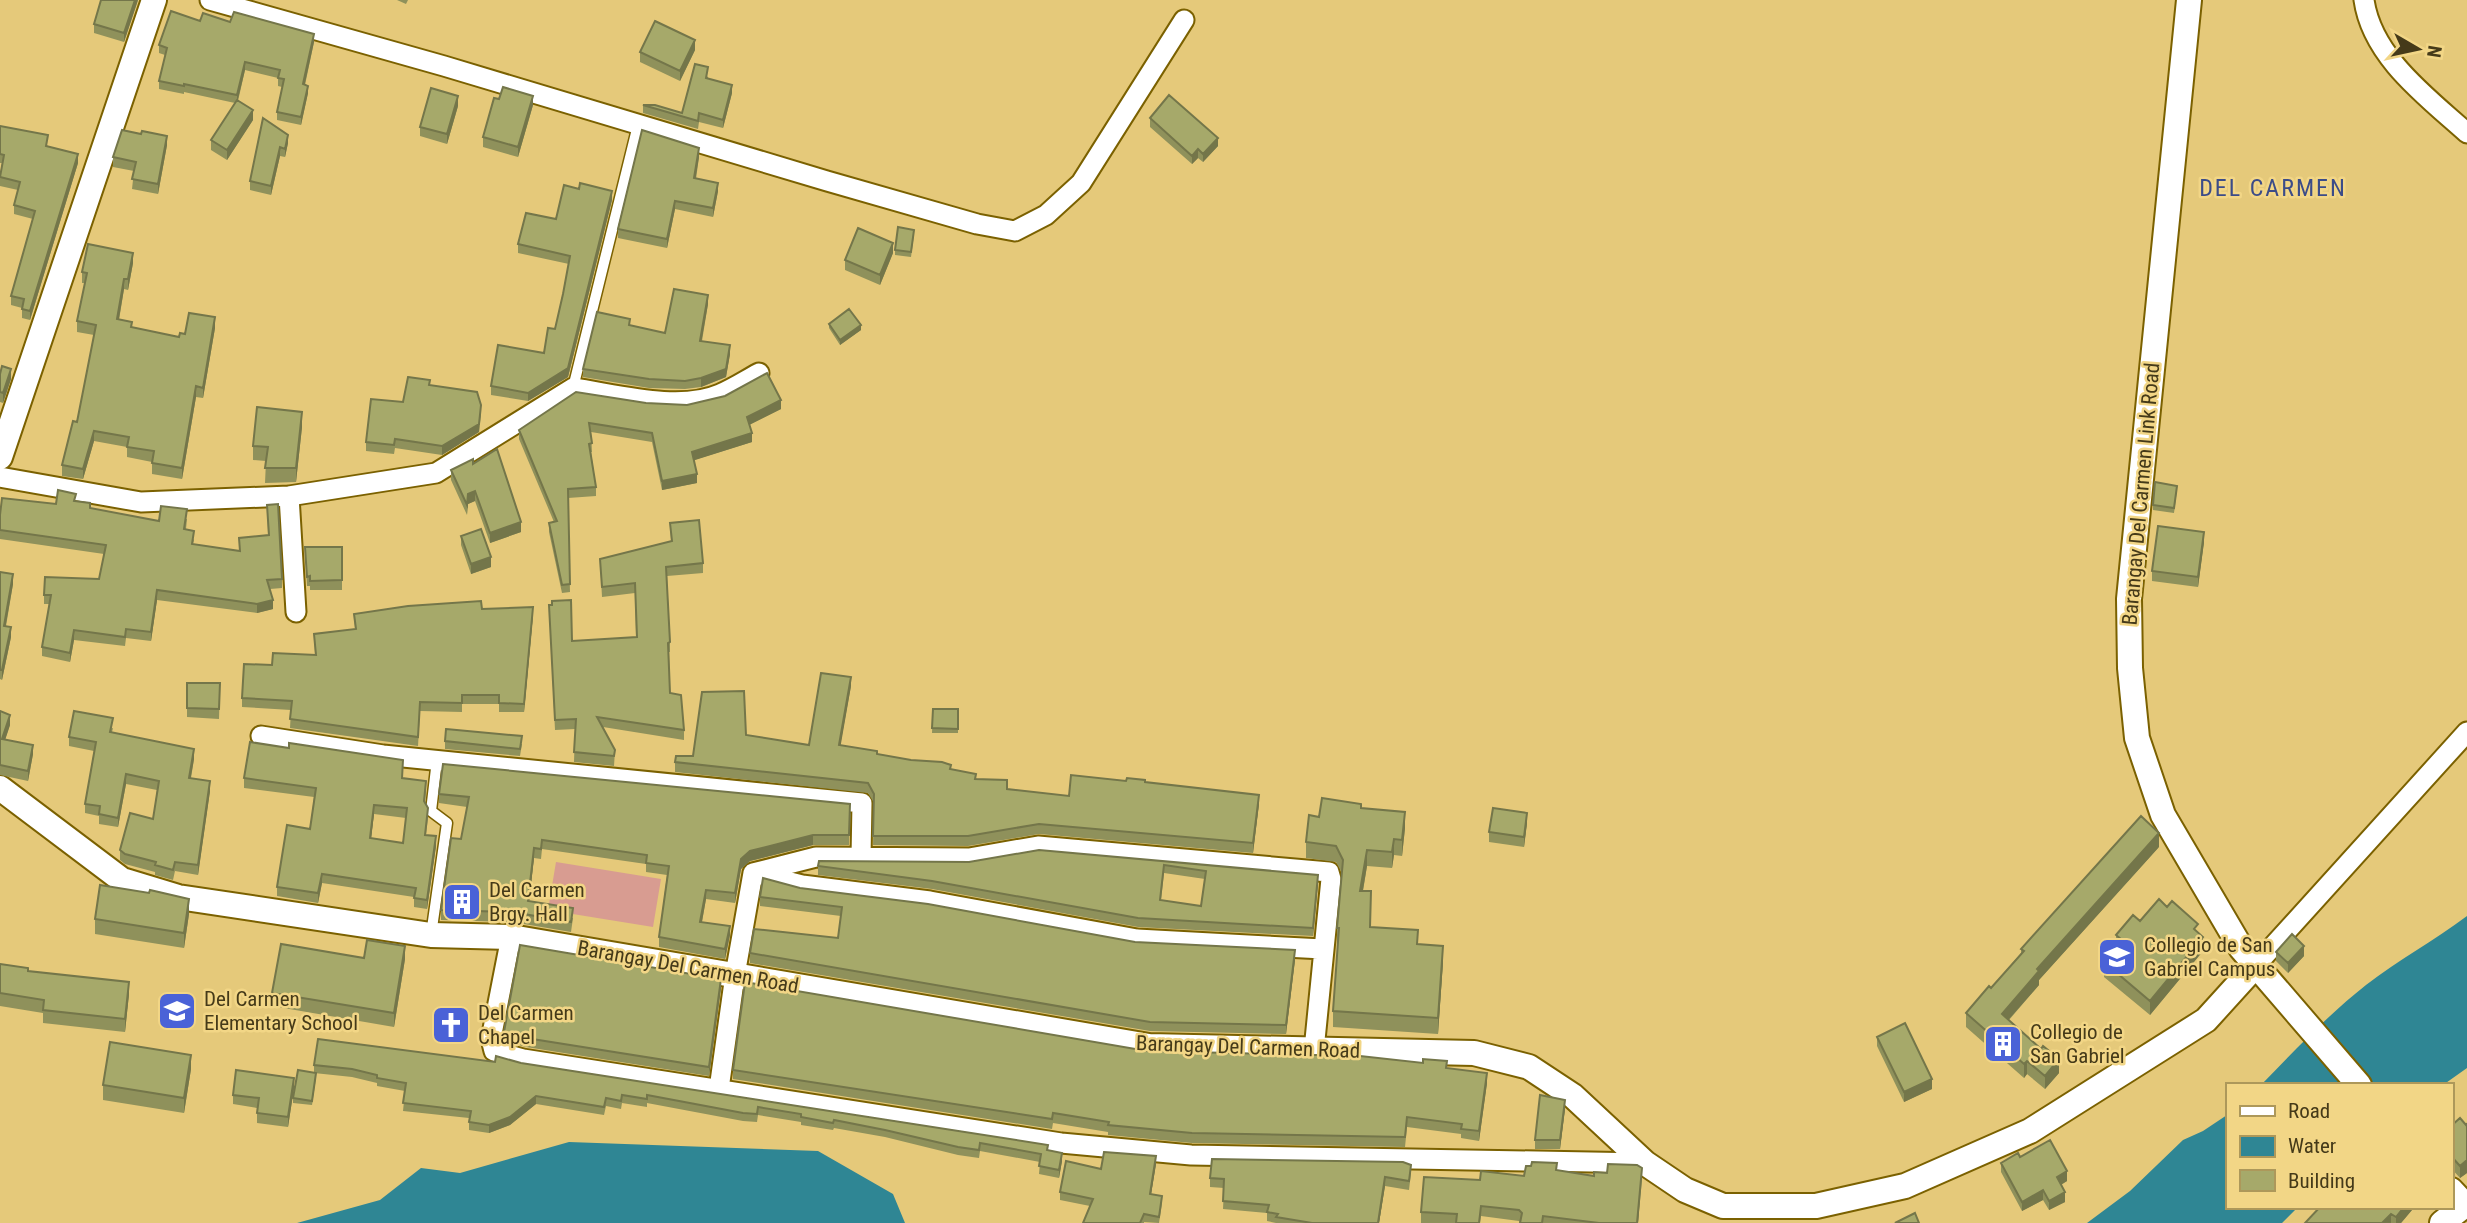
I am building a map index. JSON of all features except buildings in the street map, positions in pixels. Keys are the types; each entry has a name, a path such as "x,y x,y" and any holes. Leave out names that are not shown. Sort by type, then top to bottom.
{"street":[{"path":"0,457 154,0"},
{"path":"210,0 431,62 977,224 1015,231 1046,215 1081,183 1184,20"},
{"name":"Barangay Del Carmen Link Road","path":"2189,0 2129,599 2130,668 2137,738 2163,815 2219,913 2255,966 2357,1083"},
{"path":"2364,0 2365,11 2377,37 2396,66 2467,132"},
{"path":"0,477 141,502 289,496 436,473 573,388 653,400 688,401 718,395 759,373"},
{"path":"289,496 296,612"},
{"path":"2255,966 2467,732"},
{"path":"261,736 383,755 862,803 860,857"},
{"name":"Barangay Del Carmen Road","path":"0,788 122,880 178,897 431,935 512,937 1149,1046 1474,1053 1529,1067 1573,1096 1645,1163 1721,1215 1816,1206 1905,1186 2029,1131 2206,1020 2255,966"},
{"path":"753,873 816,856 969,858 1038,846 1329,872 1331,879 1314,1050"},
{"path":"753,873 802,885 930,901 1138,939 1323,949"},
{"path":"719,1089 753,873"},
{"path":"512,937 491,1039 494,1051 523,1059 1061,1143 1191,1156 1645,1163"},
{"path":"2442,1223 2463,1204"}],"lane":[{"path":"573,388 638,125"},
{"path":"431,935 447,823 431,811 438,760"}],"shaded area":[{"path":"556,862 661,879 653,927 548,910"}],"water":[{"path":"2467,916 2467,1068 2446,1083 2263,1083 2352,997 2378,976"},
{"path":"2226,1116 2226,1209 2296,1209 2282,1223 2087,1223 2130,1191 2183,1140"},
{"path":"569,1142 818,1151 893,1194 905,1223 297,1223 380,1200 421,1168 460,1173"}],"place":[{"name":"Del Carmen Brgy. Hall","path":"462,902"},
{"name":"Collegio de San Gabriel Campus","path":"2117,957"},
{"name":"Del Carmen Elementary School","path":"177,1011"},
{"name":"Del Carmen Chapel","path":"451,1025"},
{"name":"Collegio de San Gabriel","path":"2003,1044"}],"district":[{"name":"DEL CARMEN","path":"2273,188"}]}
